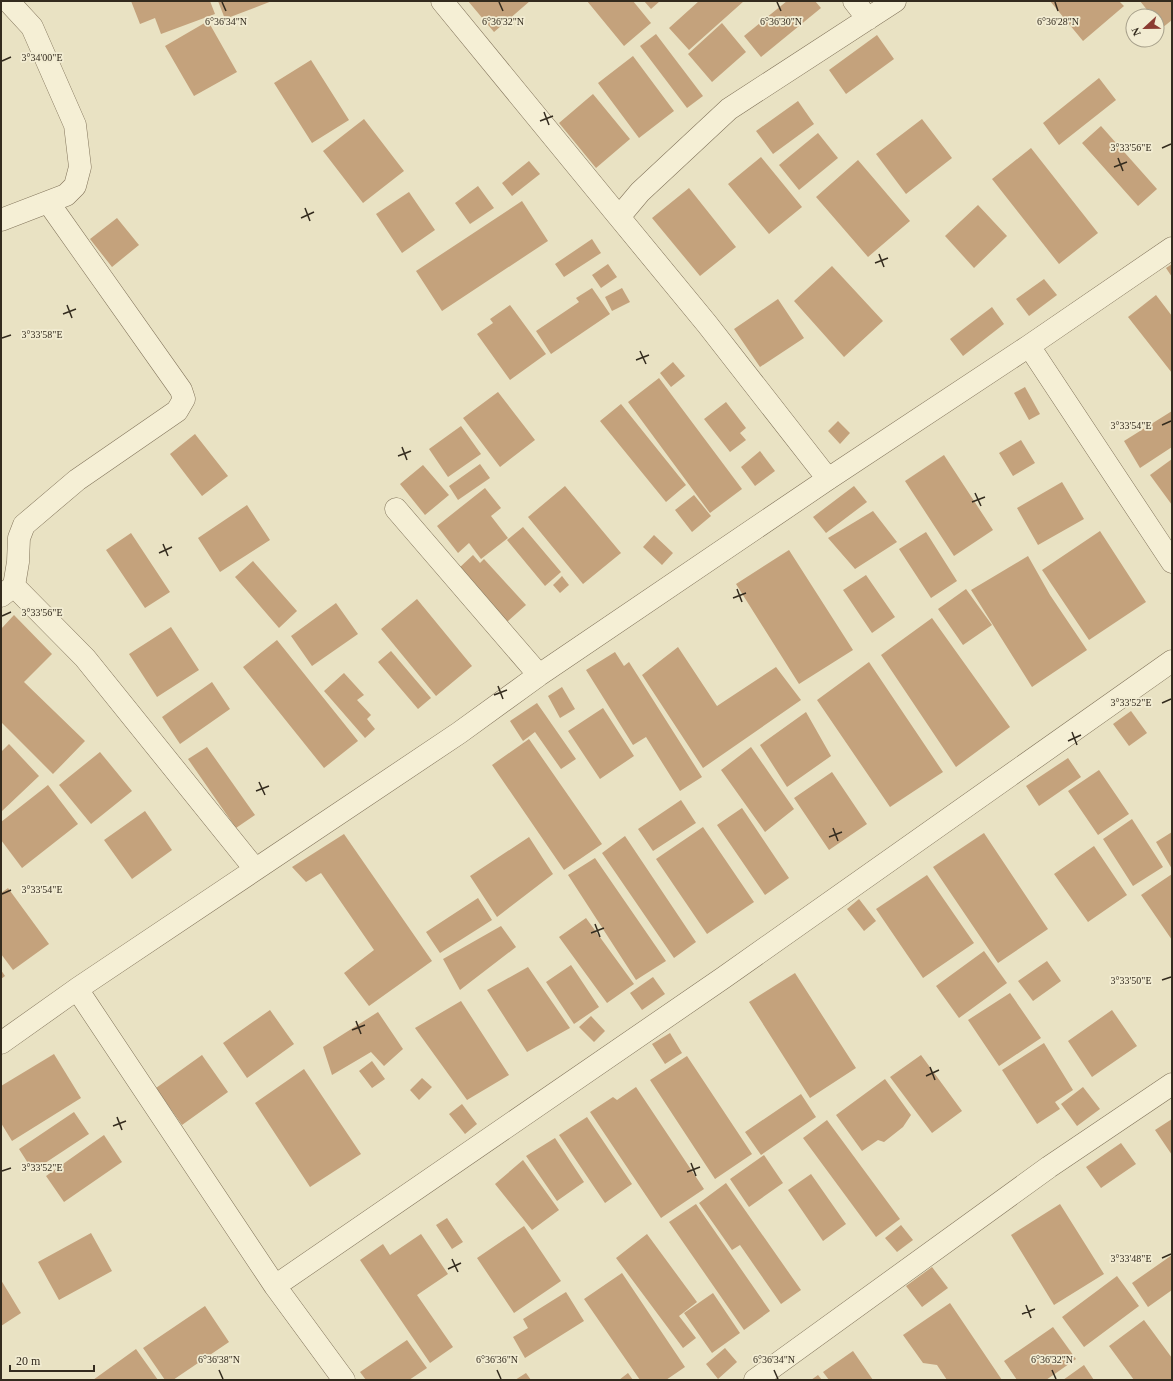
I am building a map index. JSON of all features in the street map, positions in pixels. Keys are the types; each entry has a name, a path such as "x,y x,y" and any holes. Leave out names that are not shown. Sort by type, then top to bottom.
{"street":[{"path":"1,220 66,195 76,186 80,167 75,125 32,27 8,1"},
{"path":"442,1 707,324 828,479"},
{"path":"854,1 868,19"},
{"path":"619,217 640,192 729,109 895,1"},
{"path":"48,202 181,390 184,399 177,411 77,480 24,525 20,538 18,562 7,591 85,658 255,869"},
{"path":"1,1043 78,989 458,733 539,675 828,479 1029,346 1172,248"},
{"path":"1029,346 1172,562"},
{"path":"396,509 539,675"},
{"path":"275,1286 730,974 1172,661"},
{"path":"78,989 275,1286 344,1380"},
{"path":"755,1380 1049,1167 1172,1084"}],"building":[{"path":"131,1 210,1 215,14 161,34 155,18 140,24"},
{"path":"218,1 272,1 225,19"},
{"path":"468,1 530,1 494,32"},
{"path":"587,1 633,1 651,23 624,46"},
{"path":"644,1 660,1 651,9"},
{"path":"699,1 744,1 689,50 669,28"},
{"path":"787,1 815,1 821,8 761,57 744,36"},
{"path":"1050,1 1119,1 1124,6 1083,41"},
{"path":"1140,1 1172,1 1172,20 1165,26 1165,8 1146,8"},
{"path":"208,21 237,72 194,96 165,46"},
{"path":"722,23 746,52 712,82 688,54"},
{"path":"656,34 703,96 687,108 640,46"},
{"path":"877,35 894,59 846,94 829,70"},
{"path":"633,56 674,111 639,138 598,83"},
{"path":"311,60 349,120 312,143 274,83"},
{"path":"1099,78 1116,100 1059,145 1043,123"},
{"path":"593,94 630,139 596,168 559,123"},
{"path":"798,101 814,124 773,154 756,131"},
{"path":"364,119 404,171 363,203 323,151"},
{"path":"922,119 952,158 906,194 876,154"},
{"path":"1101,126 1157,189 1138,206 1082,143"},
{"path":"818,133 838,158 799,190 779,165"},
{"path":"1031,148 1098,233 1059,264 992,179"},
{"path":"761,157 802,207 769,234 728,184"},
{"path":"858,160 910,221 868,257 816,197"},
{"path":"529,161 540,174 512,196 502,183"},
{"path":"478,186 494,208 470,224 455,203"},
{"path":"689,188 736,247 700,276 652,218"},
{"path":"409,192 435,230 402,253 376,214"},
{"path":"522,201 548,241 442,311 416,271"},
{"path":"978,205 1007,236 974,268 945,236"},
{"path":"117,218 139,245 112,267 90,239"},
{"path":"592,239 601,253 564,277 555,264"},
{"path":"608,264 617,277 601,288 592,275"},
{"path":"1172,264 1172,277 1166,268"},
{"path":"832,266 883,321 844,357 794,301"},
{"path":"1044,279 1057,295 1029,316 1016,299"},
{"path":"592,288 610,314 551,354 536,331 579,302 576,298"},
{"path":"622,288 630,302 612,311 605,297"},
{"path":"1156,295 1172,316 1172,373 1128,317"},
{"path":"778,299 804,338 760,367 734,329"},
{"path":"510,305 546,354 510,380 477,334 493,323 490,319"},
{"path":"992,307 1004,324 963,356 950,339"},
{"path":"673,362 685,376 671,387 660,373"},
{"path":"659,378 742,489 710,513 628,402"},
{"path":"1025,387 1040,414 1029,420 1014,393"},
{"path":"498,392 535,440 500,467 463,418"},
{"path":"726,402 746,428 740,433 746,440 730,452 704,419"},
{"path":"621,404 686,485 666,502 600,421"},
{"path":"1172,411 1172,447 1140,468 1124,441"},
{"path":"838,421 850,433 840,444 828,431"},
{"path":"461,426 481,454 448,477 429,449"},
{"path":"195,434 228,476 202,496 170,454"},
{"path":"1021,440 1035,463 1013,476 999,453"},
{"path":"760,451 775,471 755,486 741,467"},
{"path":"944,455 993,530 954,556 905,481"},
{"path":"1172,459 1172,505 1150,475"},
{"path":"480,464 490,478 458,500 449,486"},
{"path":"423,465 449,495 425,515 400,484"},
{"path":"1062,482 1084,519 1038,545 1017,508"},
{"path":"565,486 621,553 583,584 528,517"},
{"path":"854,486 867,502 826,533 813,517"},
{"path":"485,488 501,508 491,516 508,538 481,559 469,543 458,553 437,526"},
{"path":"694,495 711,516 692,532 675,510"},
{"path":"247,505 270,540 220,572 198,538"},
{"path":"873,511 897,542 855,569 828,538"},
{"path":"523,527 561,572 545,586 507,540"},
{"path":"1100,531 1146,602 1089,640 1042,570"},
{"path":"926,532 957,581 931,598 899,549"},
{"path":"131,533 170,592 145,608 106,550"},
{"path":"654,535 673,553 662,565 643,547"},
{"path":"789,550 853,650 799,684 736,584"},
{"path":"473,555 480,563 484,559 526,605 507,622 458,569"},
{"path":"1028,556 1050,595 1087,650 1032,687 971,590"},
{"path":"253,561 297,611 279,628 235,577"},
{"path":"866,575 895,617 872,633 843,590"},
{"path":"562,576 569,585 560,593 553,585"},
{"path":"966,589 992,625 963,645 938,609"},
{"path":"417,599 472,666 436,696 381,629"},
{"path":"336,603 358,634 312,666 291,636"},
{"path":"14,615 52,654 24,682 85,741 53,774 1,722 1,629"},
{"path":"932,618 1010,727 956,767 881,655"},
{"path":"171,627 199,670 157,697 129,654"},
{"path":"277,640 358,741 324,768 243,667"},
{"path":"678,647 717,706 776,667 801,700 703,768 642,675"},
{"path":"391,651 431,698 418,709 378,662"},
{"path":"615,652 624,666 629,662 702,777 680,791 646,737 633,745 586,670"},
{"path":"869,662 943,772 890,807 817,700"},
{"path":"344,673 364,695 357,700 371,715 367,719 375,729 365,738 324,691"},
{"path":"212,682 230,709 180,744 162,717"},
{"path":"562,687 575,709 560,718 548,696"},
{"path":"537,703 576,759 561,769 535,732 523,741 510,721"},
{"path":"603,708 634,756 600,779 568,731"},
{"path":"1131,711 1147,733 1129,746 1113,724"},
{"path":"806,712 831,756 787,787 760,745"},
{"path":"529,739 602,844 564,870 492,765"},
{"path":"9,744 39,776 1,812 1,752"},
{"path":"207,747 255,815 236,828 188,759"},
{"path":"751,747 794,809 765,832 721,770"},
{"path":"100,752 132,791 91,824 59,785"},
{"path":"1068,758 1081,777 1039,806 1026,786"},
{"path":"1099,770 1129,814 1098,835 1068,791"},
{"path":"832,772 867,824 829,850 794,798"},
{"path":"48,785 78,824 22,868 1,840 1,822"},
{"path":"681,800 696,823 653,851 638,829"},
{"path":"742,808 789,878 765,895 717,825"},
{"path":"145,811 172,850 132,879 104,840"},
{"path":"1132,819 1163,867 1133,886 1103,839"},
{"path":"703,827 754,902 707,934 656,859"},
{"path":"1172,832 1172,869 1156,842"},
{"path":"984,833 1048,929 998,963 933,867"},
{"path":"344,834 432,961 369,1006 344,973 374,950 321,873 306,882 292,867"},
{"path":"625,836 696,942 674,958 602,853"},
{"path":"529,837 553,874 497,917 470,876"},
{"path":"1094,846 1127,895 1088,922 1054,874"},
{"path":"595,858 666,961 636,980 568,875"},
{"path":"1172,874 1172,940 1141,895"},
{"path":"927,875 974,943 923,978 876,909"},
{"path":"8,888 49,944 13,970 1,954 1,893"},
{"path":"478,898 492,920 440,953 426,932"},
{"path":"859,899 876,921 864,931 847,909"},
{"path":"586,918 634,984 607,1003 559,937"},
{"path":"501,926 516,947 460,990 443,959"},
{"path":"984,951 1007,983 959,1018 936,986"},
{"path":"1047,961 1061,981 1033,1001 1018,981"},
{"path":"571,965 599,1007 574,1024 546,982"},
{"path":"528,967 570,1028 527,1052 487,990"},
{"path":"1,970 5,976 1,979"},
{"path":"795,973 856,1068 810,1098 749,1002"},
{"path":"653,977 665,994 642,1010 630,993"},
{"path":"1010,993 1041,1038 999,1066 968,1020"},
{"path":"461,1001 509,1075 467,1100 415,1028"},
{"path":"270,1010 294,1044 247,1078 223,1043"},
{"path":"1112,1010 1137,1046 1092,1077 1068,1041"},
{"path":"378,1012 403,1049 384,1066 371,1052 332,1075 323,1047"},
{"path":"591,1016 605,1031 594,1042 579,1027"},
{"path":"670,1033 682,1053 665,1064 652,1044"},
{"path":"1044,1043 1073,1090 1055,1102 1060,1109 1037,1124 1002,1070"},
{"path":"54,1054 81,1098 12,1141 1,1123 1,1086"},
{"path":"202,1055 228,1092 182,1125 156,1088"},
{"path":"921,1055 962,1111 932,1133 890,1077"},
{"path":"687,1056 752,1154 715,1179 650,1080"},
{"path":"372,1061 385,1079 372,1088 359,1071"},
{"path":"304,1069 361,1154 310,1187 255,1103"},
{"path":"422,1078 432,1087 419,1100 410,1090"},
{"path":"885,1079 911,1115 903,1127 884,1142 878,1140 862,1151 836,1115"},
{"path":"636,1087 704,1189 661,1218 590,1112 613,1097 617,1100"},
{"path":"1083,1087 1100,1109 1077,1126 1061,1104"},
{"path":"801,1094 816,1117 761,1155 745,1132"},
{"path":"462,1104 477,1124 465,1134 449,1114"},
{"path":"74,1112 89,1134 33,1171 19,1149"},
{"path":"587,1117 632,1184 605,1203 559,1135"},
{"path":"1172,1119 1172,1155 1155,1130"},
{"path":"827,1120 900,1219 876,1237 803,1138"},
{"path":"104,1135 122,1162 64,1202 46,1176"},
{"path":"555,1138 584,1182 557,1201 526,1156"},
{"path":"1121,1143 1136,1164 1101,1188 1086,1167"},
{"path":"764,1155 783,1183 749,1207 730,1179"},
{"path":"523,1160 559,1210 532,1230 495,1184"},
{"path":"811,1174 846,1224 823,1241 788,1190"},
{"path":"726,1183 801,1290 781,1304 740,1245 732,1250 699,1203"},
{"path":"696,1204 770,1311 744,1330 669,1222"},
{"path":"1060,1204 1104,1274 1054,1305 1011,1235"},
{"path":"447,1218 463,1242 452,1249 436,1225"},
{"path":"901,1225 913,1240 897,1252 885,1238"},
{"path":"524,1226 561,1281 514,1313 477,1258"},
{"path":"91,1233 112,1271 59,1300 38,1262"},
{"path":"421,1234 448,1274 417,1295 453,1347 430,1363 360,1260 383,1244 390,1255"},
{"path":"647,1234 697,1302 679,1316 696,1338 683,1348 616,1258"},
{"path":"1172,1255 1172,1290 1148,1307 1132,1283"},
{"path":"932,1267 948,1288 922,1307 906,1286"},
{"path":"622,1273 685,1367 666,1380 640,1380 584,1299"},
{"path":"1117,1276 1139,1306 1084,1347 1062,1317"},
{"path":"1,1280 21,1313 1,1326"},
{"path":"566,1292 584,1321 525,1358 513,1337 528,1328 523,1319"},
{"path":"713,1293 740,1333 712,1353 684,1313"},
{"path":"950,1303 1002,1380 947,1380 937,1365 923,1363 903,1335"},
{"path":"205,1306 229,1342 173,1380 165,1380 143,1348"},
{"path":"1144,1320 1172,1358 1172,1380 1134,1380 1109,1346"},
{"path":"1053,1327 1076,1359 1046,1380 1017,1380 1004,1361"},
{"path":"407,1340 427,1368 409,1380 366,1380 360,1372"},
{"path":"725,1348 737,1362 718,1379 706,1364"},
{"path":"136,1349 158,1380 93,1380"},
{"path":"853,1351 873,1380 829,1380 823,1372"},
{"path":"1084,1365 1094,1380 1063,1380"},
{"path":"526,1373 531,1380 515,1380"},
{"path":"628,1373 633,1380 619,1380"},
{"path":"818,1375 822,1380 811,1380"}]}
